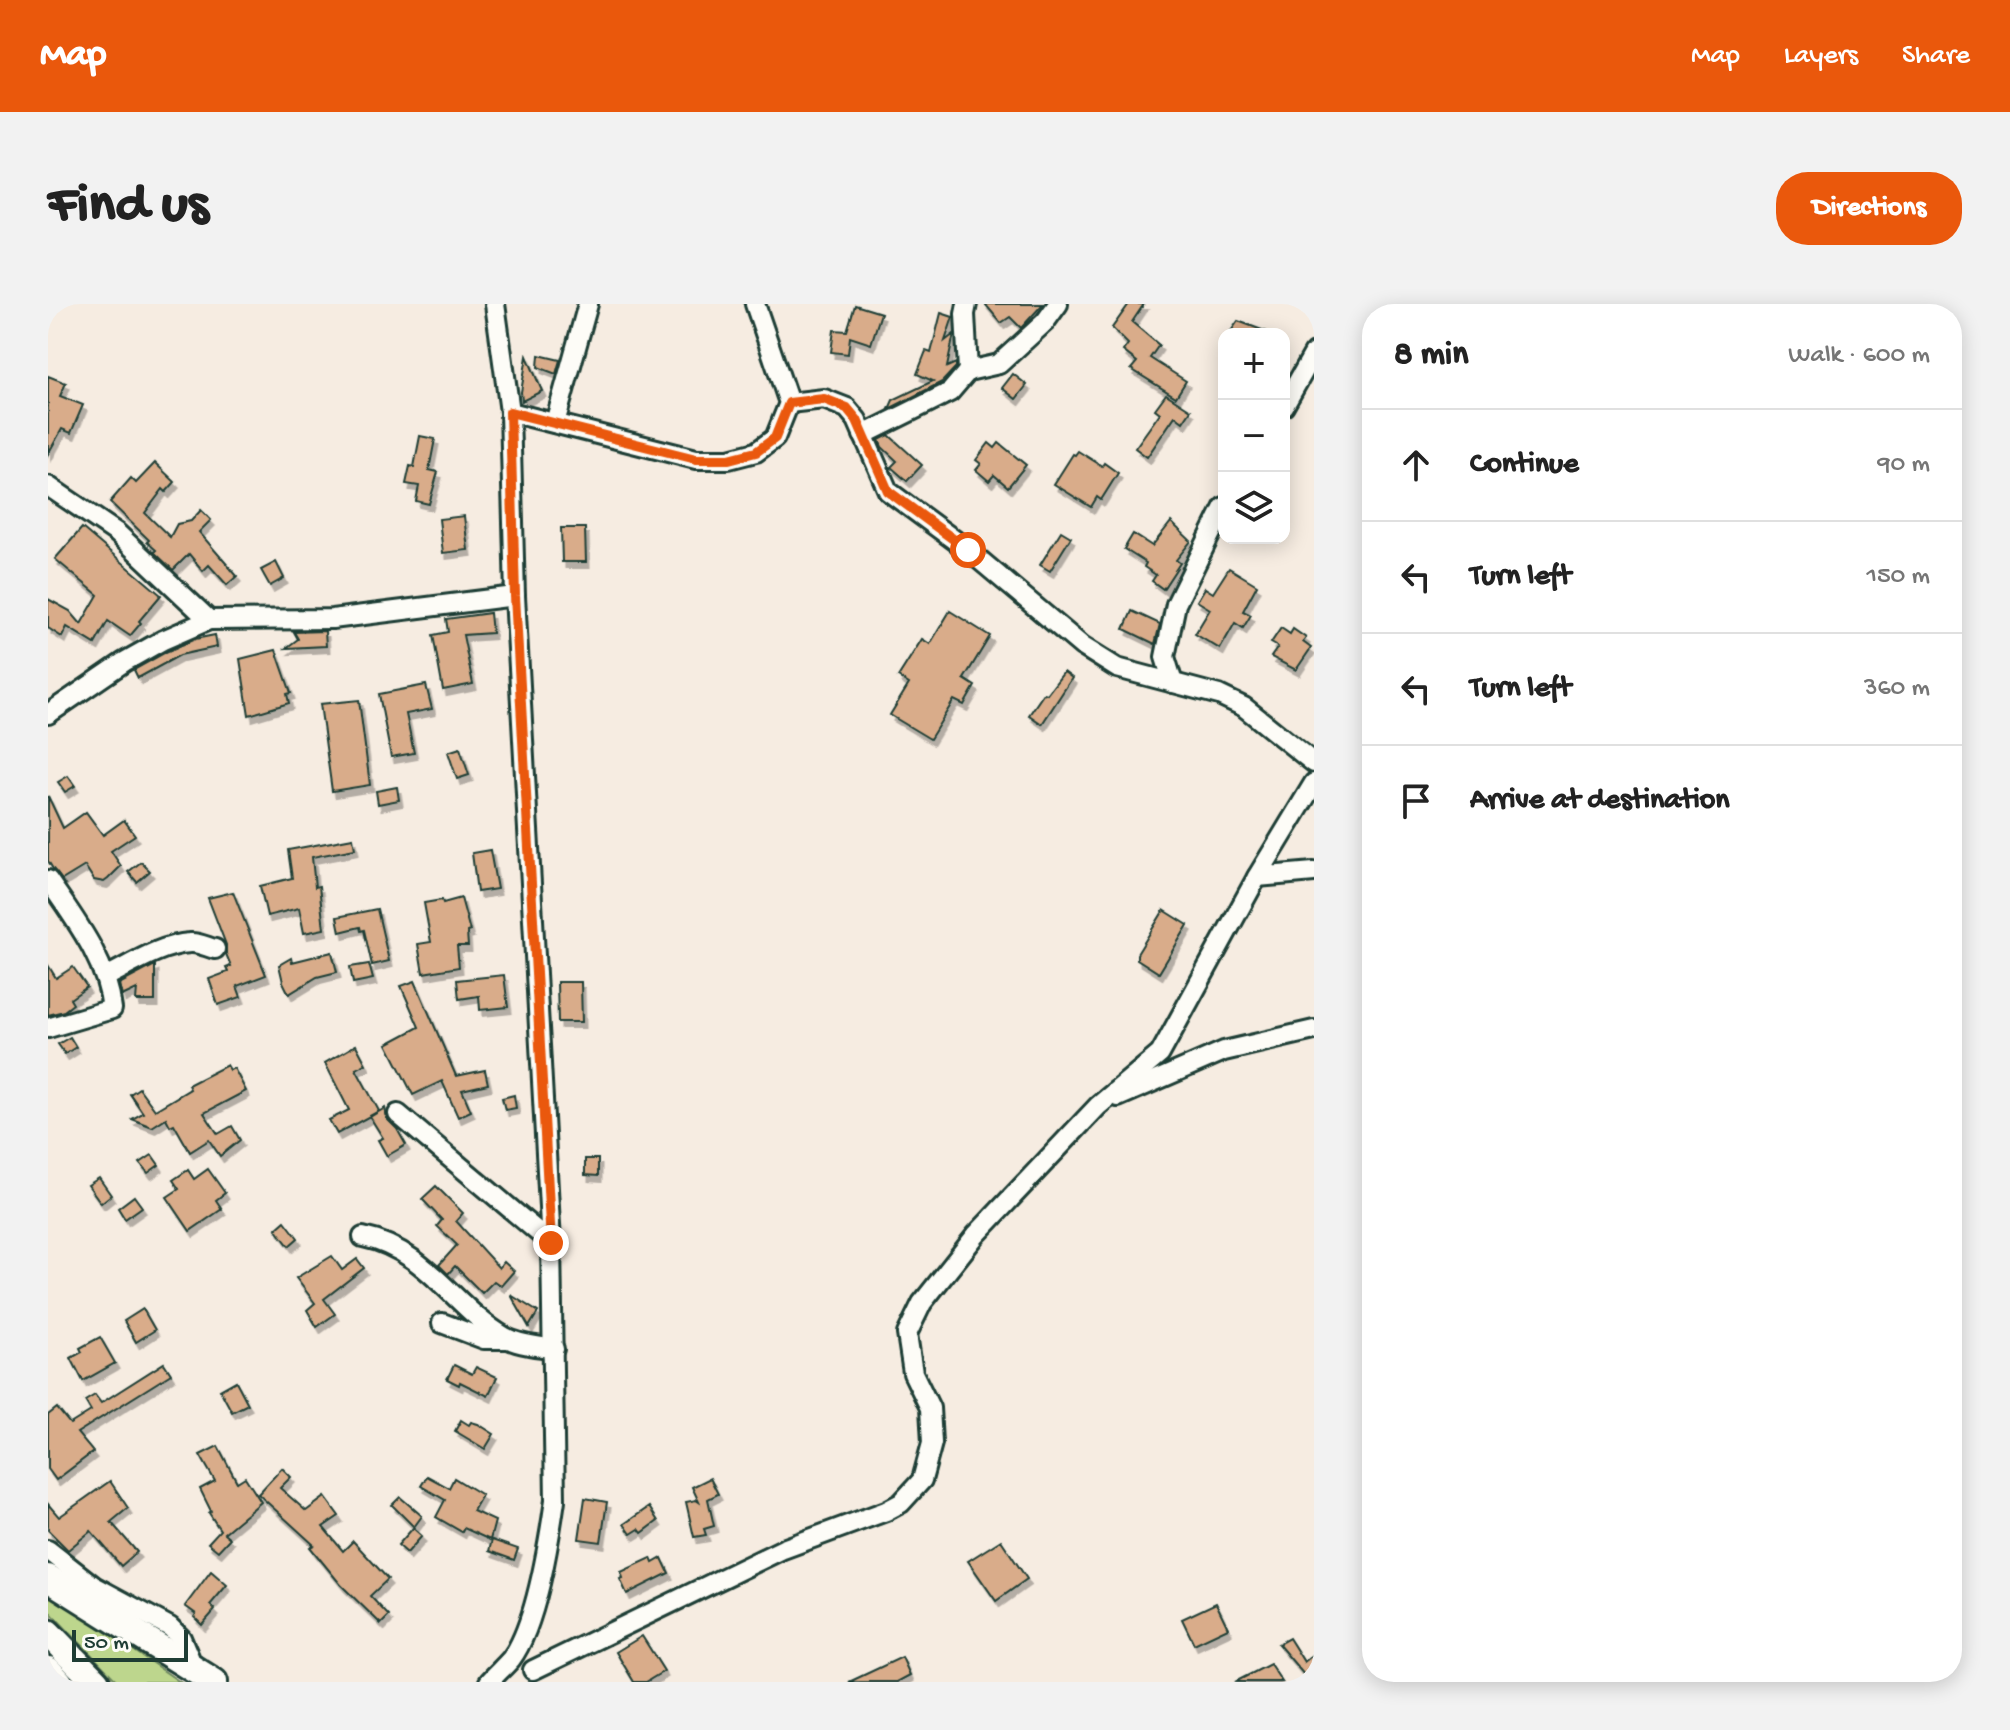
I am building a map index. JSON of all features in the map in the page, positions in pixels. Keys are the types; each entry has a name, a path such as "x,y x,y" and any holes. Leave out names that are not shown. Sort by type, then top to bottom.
{"highway":[{"path":"48,1578 205,1676"},
{"path":"48,1633 96,1682"},
{"path":"48,1670 59,1682"}],"street":[{"path":"489,1682 512,1657 532,1610 555,1500 551,1243 515,596 510,412 495,304"},
{"path":"555,423 588,304"},
{"path":"510,412 696,459 729,459 756,452 775,438 789,403 755,304"},
{"path":"967,304 968,371"},
{"path":"863,435 950,392 968,371 999,364 1045,322 1058,304"},
{"path":"1287,400 1314,353"},
{"path":"789,403 824,399 847,408 857,420 888,491 968,550 1082,646 1117,668 1219,695 1244,707 1314,763"},
{"path":"48,486 117,533 209,620"},
{"path":"1173,683 1165,657 1176,604 1218,519"},
{"path":"48,714 124,662 163,640 209,620 332,619 515,596"},
{"path":"512,1657 537,1676 783,1549 901,1503 922,1480 932,1443 930,1408 913,1373 907,1334 922,1303 976,1235 1098,1106 1160,1054 1257,877 1314,783"},
{"path":"1257,877 1314,872"},
{"path":"48,880 101,964 112,1009 48,1028"},
{"path":"106,977 144,957 174,946 193,942 215,949"},
{"path":"1098,1106 1224,1051 1314,1030"},
{"path":"398,1114 551,1243"},
{"path":"363,1237 381,1241 419,1265 507,1339"},
{"path":"442,1323 484,1339 507,1339 554,1349"},
{"path":"48,1550 94,1586 170,1627 181,1638 205,1676"}],"green space":[{"path":"48,1592 180,1682 118,1682 48,1610"}],"building":[{"path":"985,304 1043,304 1021,328 1010,317 1001,323"},
{"path":"1129,304 1144,304 1132,322 1159,345 1150,358 1186,381 1176,397 1131,369 1137,362 1123,351 1128,344 1112,328"},
{"path":"855,305 881,313 871,344 850,337 848,354 831,352 834,330 847,331"},
{"path":"941,313 953,317 945,341 954,334 947,367 956,363 956,367 942,382 889,409 893,400 933,381 917,374 926,351 931,353"},
{"path":"1238,321 1257,328 1233,328"},
{"path":"539,355 560,360 556,374 538,367"},
{"path":"527,356 542,391 522,401 521,392"},
{"path":"1013,374 1027,385 1016,399 1002,388"},
{"path":"48,376 66,383 60,396 83,405 71,433 62,429 48,454"},
{"path":"1166,394 1191,410 1183,422 1175,416 1147,457 1135,448 1160,413 1155,409"},
{"path":"889,435 922,465 907,481 891,467 897,461 879,440"},
{"path":"420,436 435,439 429,470 438,472 429,504 416,501 419,486 406,484 410,466 414,467"},
{"path":"989,443 995,448 999,443 1026,465 1008,487 994,475 989,481 976,470 981,464 976,460"},
{"path":"1078,451 1118,473 1101,500 1097,497 1091,507 1054,484"},
{"path":"155,463 175,482 166,492 163,489 145,513 170,537 177,524 191,521 201,510 211,520 199,532 237,576 227,585 209,565 203,571 189,554 173,570 154,552 156,550 147,542 149,540 110,502 131,478 136,483"},
{"path":"464,516 468,550 443,553 439,519"},
{"path":"1171,522 1191,541 1176,560 1180,563 1163,589 1152,581 1156,575 1144,567 1146,563 1124,549 1133,534 1152,546"},
{"path":"82,528 161,595 130,636 108,621 95,644 67,627 62,637 48,628 48,599 70,611 81,624 98,595 55,559"},
{"path":"561,528 585,528 586,562 562,562"},
{"path":"1061,531 1071,537 1050,571 1040,565"},
{"path":"276,562 284,578 270,586 261,570"},
{"path":"1229,568 1257,585 1243,611 1251,615 1243,628 1235,623 1220,649 1195,634 1210,609 1197,601 1205,588 1213,593"},
{"path":"950,611 990,636 964,679 975,686 964,705 954,700 930,739 890,715 909,684 898,677 922,639 930,644"},
{"path":"1132,611 1160,624 1155,644 1124,629"},
{"path":"490,613 492,633 463,635 473,684 443,690 433,635 448,632 446,619"},
{"path":"1281,628 1290,634 1293,629 1306,638 1303,642 1311,648 1296,670 1271,657 1278,647 1271,643"},
{"path":"325,631 326,646 286,648 298,639 294,632"},
{"path":"215,635 217,647 180,655 138,678 134,670 195,639"},
{"path":"276,650 291,693 287,694 289,703 249,715 240,659"},
{"path":"1064,672 1072,678 1042,724 1029,715"},
{"path":"426,685 432,709 406,714 414,753 391,757 379,694"},
{"path":"359,700 370,785 332,791 320,704"},
{"path":"460,748 469,775 457,779 448,752"},
{"path":"68,776 75,786 65,792 58,782"},
{"path":"397,787 399,800 378,804 376,791"},
{"path":"48,796 63,828 86,812 103,835 124,820 135,835 111,851 121,866 104,882 94,880 85,866 62,880 53,869 48,861"},
{"path":"353,838 355,849 312,857 324,929 304,933 299,908 267,916 260,886 292,878 288,850"},
{"path":"490,850 497,889 477,892 472,853"},
{"path":"141,862 150,871 137,882 128,872"},
{"path":"233,892 266,975 237,986 241,997 218,1005 209,979 228,972 226,968 231,966 208,898"},
{"path":"461,898 470,931 467,932 468,946 457,946 459,967 423,973 418,944 431,942 424,903 442,900 443,903"},
{"path":"377,909 389,961 372,965 364,930 361,931 360,927 340,932 337,917"},
{"path":"1164,910 1188,925 1159,973 1137,959 1137,954"},
{"path":"332,952 337,972 317,977 289,994 279,965 291,958 292,962"},
{"path":"369,964 373,979 353,983 350,967"},
{"path":"48,965 56,978 73,967 87,987 70,999 73,1004 64,1011 48,1015"},
{"path":"155,965 155,1001 136,1001 137,989 122,996 119,984"},
{"path":"504,975 508,1007 480,1010 479,996 459,999 457,980"},
{"path":"415,981 456,1076 485,1070 488,1084 462,1090 471,1111 458,1117 442,1081 413,1095 387,1044 419,1027 401,986"},
{"path":"557,982 581,982 582,1022 558,1022"},
{"path":"70,1037 76,1047 65,1054 58,1044"},
{"path":"356,1045 366,1064 356,1069 379,1111 337,1134 329,1120 349,1110 325,1063"},
{"path":"227,1065 230,1070 234,1068 246,1091 204,1113 218,1134 232,1126 240,1140 220,1156 209,1140 190,1152 174,1124 170,1126 166,1118 152,1127 132,1119 143,1113 130,1094 139,1088 155,1110 190,1089 188,1085"},
{"path":"514,1095 516,1108 505,1110 502,1098"},
{"path":"385,1108 387,1119 406,1145 387,1156 378,1140 383,1138 370,1117"},
{"path":"152,1155 159,1165 148,1173 140,1163"},
{"path":"585,1159 598,1159 598,1176 585,1175"},
{"path":"208,1169 225,1193 216,1200 222,1209 190,1231 167,1197 179,1189 173,1180 188,1170 194,1179"},
{"path":"99,1178 111,1195 101,1203 88,1185"},
{"path":"436,1186 463,1213 456,1221 499,1268 504,1262 514,1271 501,1286 494,1281 482,1293 455,1266 448,1274 439,1265 457,1245 437,1226 442,1220 422,1199"},
{"path":"134,1196 142,1207 125,1219 118,1208"},
{"path":"285,1221 298,1238 289,1246 276,1229"},
{"path":"332,1256 342,1270 357,1259 364,1268 324,1299 335,1314 317,1327 307,1310 315,1303 296,1278"},
{"path":"511,1295 538,1312 529,1327"},
{"path":"143,1309 155,1330 136,1342 124,1321"},
{"path":"100,1337 115,1363 83,1381 71,1358 82,1352 80,1348"},
{"path":"164,1363 171,1374 77,1433 93,1452 56,1480 48,1469 48,1415 57,1408 70,1424 91,1411 85,1401 95,1395 101,1403"},
{"path":"454,1365 472,1374 476,1367 497,1377 488,1396 447,1379"},
{"path":"236,1381 248,1404 232,1412 220,1390"},
{"path":"461,1420 469,1425 471,1422 478,1424 494,1434 485,1449 455,1431"},
{"path":"218,1446 237,1482 245,1477 261,1502 224,1533 230,1538 218,1551 208,1543 220,1530 209,1513 211,1511 200,1489 215,1481 200,1455"},
{"path":"282,1468 291,1477 280,1488 306,1511 325,1497 339,1516 323,1527 343,1551 353,1541 388,1579 370,1596 389,1616 381,1624 341,1585 310,1547 314,1545 258,1494"},
{"path":"427,1476 449,1488 454,1478 482,1495 473,1511 495,1521 490,1540 464,1528 462,1532 436,1517 445,1500 421,1486"},
{"path":"710,1478 718,1494 708,1499 714,1526 704,1529 706,1535 694,1537 686,1502 699,1502 692,1487"},
{"path":"110,1481 128,1508 111,1522 137,1552 121,1566 91,1531 68,1550 48,1530 48,1504 59,1517"},
{"path":"400,1497 422,1516 414,1527 392,1505"},
{"path":"585,1498 607,1502 601,1542 579,1539"},
{"path":"649,1507 658,1521 642,1533 639,1529 631,1534 624,1524"},
{"path":"413,1528 422,1536 407,1553 398,1545"},
{"path":"492,1540 518,1549 514,1560 489,1551"},
{"path":"1001,1540 1027,1579 996,1601 968,1561"},
{"path":"651,1558 653,1563 662,1558 669,1573 627,1594 620,1579 623,1578 621,1572"},
{"path":"211,1571 227,1585 210,1605 215,1610 202,1625 194,1617 196,1614 185,1606"},
{"path":"1216,1603 1228,1628 1194,1644 1182,1619"},
{"path":"642,1636 664,1671 646,1682 634,1682 616,1652"},
{"path":"1289,1638 1304,1662 1314,1654 1314,1682 1310,1682 1278,1644"},
{"path":"902,1657 910,1675 897,1682 849,1682"},
{"path":"1270,1664 1282,1682 1235,1682"}],"route":[{"path":"551,1243 515,596 510,412 696,459 729,459 756,452 775,438 789,403 824,399 847,408 857,420 888,491 968,550"}]}
